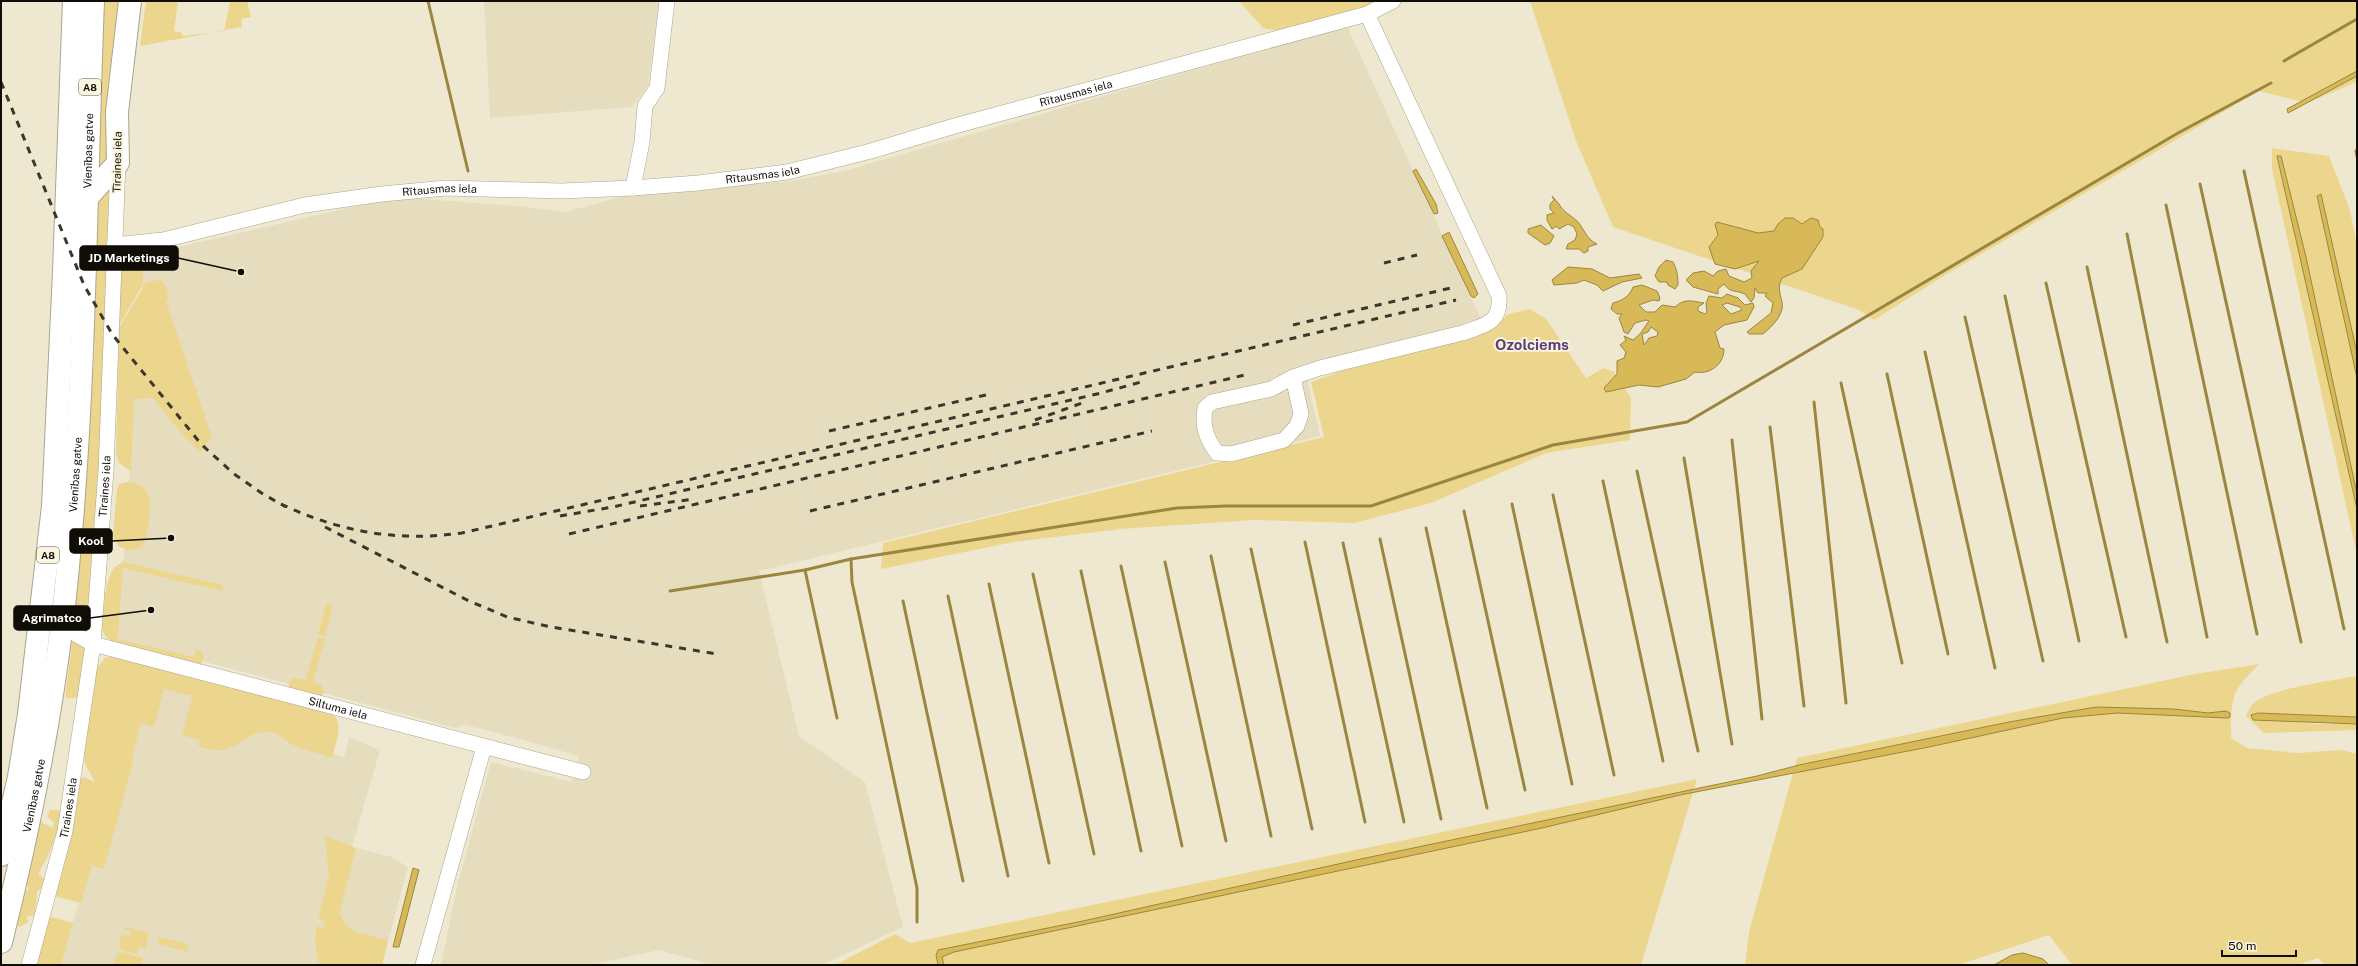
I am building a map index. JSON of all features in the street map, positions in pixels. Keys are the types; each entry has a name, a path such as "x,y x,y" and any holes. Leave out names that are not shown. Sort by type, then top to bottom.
{"highway":[{"name":"Vienības gatve","path":"1,855 19,777 29,714 53,506 64,279 74,1"},
{"name":"Vienības gatve","path":"1,942 39,773 63,615 76,455 93,1"},
{"name":"Tīraines iela","path":"118,163 117,112 130,1"},
{"path":"86,199 118,163"}],"street":[{"path":"633,188 642,142 645,106 657,88 667,1"},
{"name":"Rītausmas iela","path":"114,245 163,240 306,205 382,194 446,188 561,191 633,188 745,179 804,169 1367,14 1393,1"},
{"path":"1293,377 1301,414 1297,426 1284,440 1231,454 1217,453 1207,439 1203,421 1205,408 1212,402 1271,389 1293,377 1320,368 1466,332 1490,323 1500,309 1499,296 1367,14"},
{"name":"Tīraines iela","path":"29,965 65,831 93,644 106,470 118,163"},
{"name":"Siltuma iela","path":"63,615 77,635 93,644 583,772"},
{"path":"424,965 484,747"}],"shaded area":[{"path":"104,1 124,1 109,187 107,320 102,335 105,339 102,429 92,564 79,698 65,698 75,620 95,344 93,340"},
{"path":"146,1 178,1 174,31 181,32 183,36 214,32 140,46"},
{"path":"230,1 247,1 251,17 241,19 242,27 224,30"},
{"path":"484,1 659,1 648,86 632,107 490,118"},
{"path":"1239,1 1386,1 1279,31 1263,28"},
{"path":"1530,1 2357,1 2357,82 2307,103 2259,91 1947,274 1874,320 1859,310 1613,227 1576,141"},
{"path":"1347,26 1481,319 1305,369 1320,436 759,571 799,736 865,782 903,927 822,965 712,965 659,950 590,965 441,965 458,883 491,762 572,782 579,756 487,730 464,725 456,728 118,639 143,272 152,253 396,197 518,206 565,212 624,196 790,181 844,171"},
{"path":"2357,71 2357,76 2288,113 2287,109"},
{"path":"2272,148 2329,156 2350,210 2357,246 2357,353 2321,194 2317,196 2357,378 2357,494 2306,257 2281,156 2278,156 2357,509 2357,555 2272,169"},
{"path":"2277,156 2281,156 2306,257 2357,494 2357,509"},
{"path":"1416,169 1436,204 1438,213 1434,214 1413,171"},
{"path":"2321,194 2357,353 2357,378 2317,196"},
{"path":"1552,196 1563,210 1578,222 1591,240 1597,244 1588,247 1588,251 1584,253 1579,249 1566,249 1568,244 1575,240 1577,234 1574,227 1568,224 1559,229 1557,226 1552,229 1547,220 1547,215 1554,213 1550,209 1550,204 1554,200"},
{"path":"1785,218 1793,218 1802,224 1811,218 1818,220 1820,227 1823,229 1823,237 1802,269 1782,278 1779,291 1782,301 1782,309 1777,320 1763,334 1749,334 1747,332 1771,313 1773,303 1765,296 1767,293 1758,293 1755,288 1754,298 1751,302 1745,294 1731,290 1724,284 1718,289 1718,294 1693,287 1686,280 1693,273 1704,271 1713,276 1718,271 1726,269 1729,276 1744,282 1752,278 1751,271 1759,261 1735,269 1715,264 1709,247 1718,235 1715,224 1717,222 1758,233 1774,231 1778,224"},
{"path":"1541,225 1554,236 1550,243 1545,245 1528,233 1528,229"},
{"path":"1449,232 1478,294 1474,298 1471,296 1442,236"},
{"path":"127,259 143,272 143,284 119,326 121,268"},
{"path":"1666,260 1673,262 1675,267 1678,285 1675,289 1668,285 1667,282 1659,282 1655,276 1659,267"},
{"path":"1568,267 1592,269 1610,278 1639,274 1642,278 1622,282 1603,291 1597,285 1584,280 1577,283 1554,285 1552,280"},
{"path":"160,280 166,286 169,299 166,301 212,437 200,452 182,434 153,398 134,399 131,471 119,463 116,454 119,328 146,282"},
{"path":"1642,285 1657,291 1660,298 1659,301 1653,300 1639,305 1646,312 1655,312 1662,305 1675,307 1682,302 1692,301 1704,303 1698,307 1698,311 1705,314 1707,312 1706,303 1709,296 1722,298 1727,294 1738,298 1745,305 1753,303 1754,307 1747,320 1724,325 1715,332 1720,348 1724,349 1721,360 1715,368 1700,373 1695,372 1686,379 1658,387 1639,385 1606,392 1604,388 1617,374 1617,361 1624,358 1626,352 1620,345 1626,340 1624,336 1633,340 1640,334 1649,321 1646,320 1635,323 1628,334 1624,332 1619,318 1622,314 1617,314 1611,309 1613,303 1625,298 1633,287","holes":["1727,303 1740,307 1742,310 1731,314 1722,305","1651,327 1658,332 1657,336 1649,338 1644,345 1642,334 1648,332"]},
{"path":"1530,309 1546,319 1586,378 1604,368 1614,372 1631,398 1630,440 1546,453 1431,503 1354,523 1254,520 1121,529 1014,542 881,569 883,543 1324,437 1311,382 1364,363 1497,324 1508,314"},
{"path":"128,482 135,483 143,487 148,494 150,501 150,517 142,547 129,551 118,546 113,536 117,489 119,484"},
{"path":"123,562 223,585 222,591 123,568 118,639 194,657 196,650 200,651 204,657 201,665 114,643 105,635 101,624 106,589 113,569"},
{"path":"329,603 333,606 325,636 318,634 326,606"},
{"path":"318,637 325,639 313,682 322,685 324,693 320,697 288,688 291,679 295,678 305,680"},
{"path":"113,656 332,714 338,722 339,728 332,758 291,744 277,734 271,732 257,733 249,736 237,745 230,748 212,750 198,746 200,740 182,735 192,696 164,689 154,727 141,723 132,758 133,763 104,869 92,866 81,903 57,897 54,893 69,842 81,779 83,777 95,782 85,764 84,756 96,669 105,658"},
{"path":"2260,664 2250,673 2234,697 2231,714 2231,738 2247,748 2297,753 2341,750 2357,754 2357,965 2325,965 2318,958 2298,965 2072,965 2049,935 1964,963 1963,965 1745,965 1749,932 1797,758 2195,674"},
{"path":"115,670 317,726 311,747 344,757 349,737 380,750 352,847 392,857 408,867 382,965 61,965 104,812"},
{"path":"2357,676 2357,717 2259,713 2251,715 2314,724 2357,724 2357,730 2264,733 2246,716 2252,705 2259,699 2271,694 2301,686"},
{"path":"2096,707 2174,709 2208,713 2226,711 2230,713 2230,717 2117,713 2063,718 1929,747 1680,795 1542,828 954,952 942,957 944,965 938,965 936,955 938,950 1083,921 1356,860 1757,776 1799,765 2009,722"},
{"path":"2258,713 2357,717 2357,724 2253,720 2251,715"},
{"path":"1697,779 1641,965 835,965 895,934 910,943"},
{"path":"50,810 60,810 60,821 54,841 39,875 46,880 41,889 37,892 35,916 27,916 28,922 20,927 14,923 22,894 29,889 26,883 37,820 53,828 54,822 47,817"},
{"path":"325,836 356,848 339,915 342,916 343,922 353,930 388,940 382,965 320,965 316,950 316,926 323,928 325,921 318,919 329,875"},
{"path":"413,868 419,870 399,947 393,947"},
{"path":"52,917 73,923 61,965 35,965 48,919"},
{"path":"126,927 149,933 144,956 145,948 139,947 137,954 122,950 119,947 121,935 131,935 131,930 123,930"},
{"path":"159,937 188,944 187,952 158,944"},
{"path":"121,952 143,958 141,965 114,965 117,954"},
{"path":"2023,953 2043,959 2049,965 1994,965 2012,955"}],"waterway":[{"path":"428,1 468,171"},
{"path":"2284,61 2357,19"},
{"path":"670,591 805,570 851,559 1177,508 1226,506 1371,506 1553,445 1687,422 2178,133 2271,83"},
{"path":"2356,151 2357,156"},
{"path":"2244,171 2344,629"},
{"path":"2200,184 2301,642"},
{"path":"2166,205 2257,634"},
{"path":"2127,234 2207,637"},
{"path":"2087,267 2167,642"},
{"path":"2046,283 2126,637"},
{"path":"2005,296 2079,641"},
{"path":"1965,317 2043,661"},
{"path":"1925,352 1995,668"},
{"path":"1887,374 1948,654"},
{"path":"1841,383 1902,663"},
{"path":"1814,402 1846,703"},
{"path":"1770,427 1804,706"},
{"path":"1732,440 1762,719"},
{"path":"1684,458 1732,744"},
{"path":"1637,471 1698,751"},
{"path":"1603,481 1663,761"},
{"path":"1553,495 1614,775"},
{"path":"1512,504 1572,784"},
{"path":"1464,511 1525,790"},
{"path":"1426,528 1487,808"},
{"path":"1380,539 1441,819"},
{"path":"1305,542 1365,822"},
{"path":"1343,543 1404,822"},
{"path":"1251,549 1312,829"},
{"path":"1211,556 1271,836"},
{"path":"851,559 852,582 917,888 917,922"},
{"path":"1165,562 1226,841"},
{"path":"1121,566 1182,846"},
{"path":"805,570 837,718"},
{"path":"1081,571 1141,851"},
{"path":"1033,574 1094,854"},
{"path":"989,584 1049,863"},
{"path":"948,596 1008,876"},
{"path":"903,601 963,881"}],"railway":[{"path":"1,82 84,285 112,334 201,444 234,474 263,494 286,507"},
{"path":"1384,263 1417,255"},
{"path":"1293,325 1455,287"},
{"path":"281,504 325,522 369,532 415,536 462,533 1456,300"},
{"path":"569,534 1249,374"},
{"path":"560,516 613,507 1101,393 1141,382"},
{"path":"829,431 986,395"},
{"path":"1035,420 1085,402"},
{"path":"810,511 1152,431"},
{"path":"640,506 695,499"},
{"path":"325,527 467,600 507,617 551,627 717,654"}],"place":[{"name":"JD Marketings","path":"241,272"},
{"name":"Kool","path":"171,538"},
{"name":"Agrimatco","path":"151,610"}],"district":[{"name":"Ozolciems","path":"1532,345"}]}
